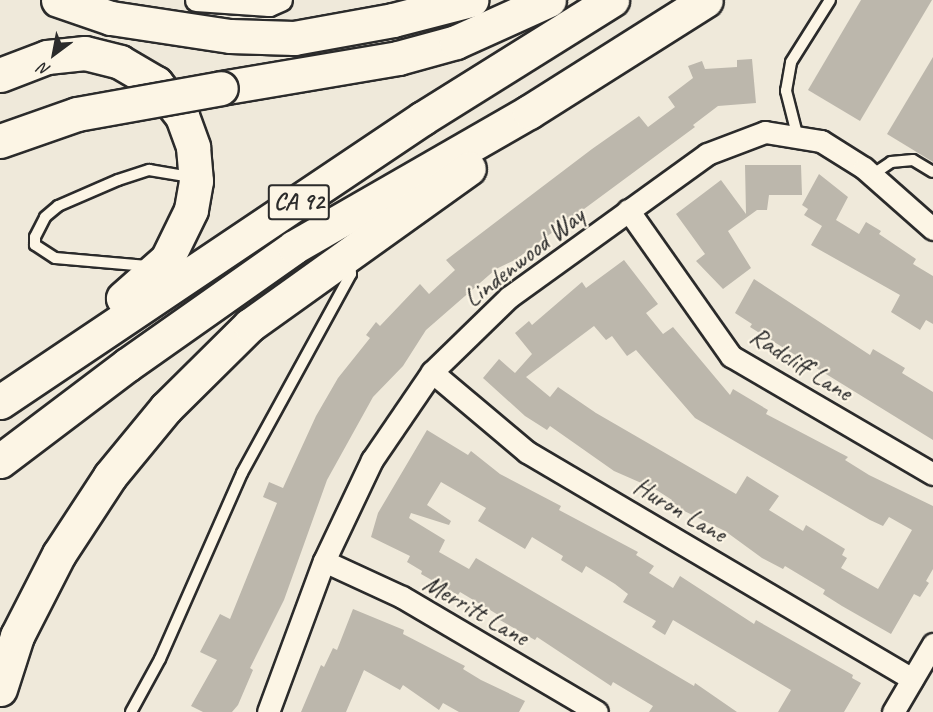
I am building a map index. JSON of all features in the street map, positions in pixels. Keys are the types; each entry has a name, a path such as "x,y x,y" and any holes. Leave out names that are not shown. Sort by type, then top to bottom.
{"highway":[{"path":"58,0 111,18 230,36 294,38 393,20 471,0"},
{"path":"0,141 77,114 408,55 456,42 549,0"},
{"name":"CA 92","path":"0,402 423,118 612,0"},
{"name":"CA 92","path":"0,461 127,365 294,247 529,112 706,0"},
{"path":"0,75 20,65 66,55 85,53 120,62 156,83 182,116 193,147 196,178 191,210 179,239 159,267 0,397"},
{"path":"0,689 17,636 59,554 138,442 166,408 250,325 483,158 529,112"}],"street":[{"path":"196,0 269,5 281,0"},
{"name":"Lindenwood Way","path":"268,712 324,561 372,460 432,372 508,297 707,154 765,132 798,138"},
{"path":"798,138 820,141 872,175 933,229"},
{"name":"Radcliff Lane","path":"628,210 731,356 933,474"},
{"name":"Huron Lane","path":"432,372 527,452 912,679"},
{"name":"Merritt Lane","path":"324,561 402,597 597,712"},
{"path":"893,712 933,644"}],"lane":[{"path":"798,138 786,91 791,62 830,0"},
{"path":"872,175 891,162 913,160 933,172"},
{"path":"159,267 55,258 34,245 35,237 45,217 58,206 118,180 148,170 196,178"},
{"path":"131,712 160,659 242,473 351,274 350,254"}],"building":[{"path":"861,0 932,0 860,121 808,90"},
{"path":"933,57 933,162 887,134"},
{"path":"752,59 756,103 718,106 693,125 695,127 515,260 496,269 426,330 403,366 373,397 327,480 284,600 250,668 253,670 238,705 232,712 203,712 191,706 217,660 200,652 220,614 230,619 277,503 263,497 269,482 283,488 316,416 338,378 370,338 366,335 376,322 380,326 420,284 429,294 455,270 446,260 592,149 639,116 648,127 675,107 668,97 693,78 688,66 702,61 705,69 737,67 737,60"},
{"path":"745,165 801,165 802,195 769,195 767,210 757,210 728,231 751,268 723,289 696,261 705,254 676,214 721,180 746,214"},
{"path":"819,174 848,197 836,220 859,234 866,222 881,231 879,234 916,259 913,264 933,276 933,324 926,320 920,330 891,312 900,295 811,245 822,226 804,215 808,209 802,205"},
{"path":"624,260 658,304 646,313 663,334 673,327 730,395 733,389 768,410 766,414 848,457 845,460 869,475 933,506 933,569 926,581 929,583 920,597 914,594 891,634 823,594 825,590 785,566 783,569 762,558 725,531 670,504 672,500 655,489 614,471 550,426 547,430 525,416 483,378 499,359 515,373 532,354 515,333 529,321 532,325 582,282 586,288","holes":["594,326 606,340 612,336 627,356 636,350 695,418 870,520 883,526 889,517 912,530 878,589 841,568 847,558 842,555 845,549 806,525 803,531 769,510 779,496 747,476 736,494 596,413 558,387 550,397 526,377"]},
{"path":"754,279 870,355 873,349 905,368 902,373 933,392 933,440 750,327 752,324 735,313"},
{"path":"427,430 468,455 471,451 500,474 561,506 559,510 638,552 636,555 654,566 649,573 673,588 680,576 754,624 756,620 853,675 852,678 861,683 844,712 778,712 791,690 673,620 665,635 652,627 656,621 623,602 628,594 615,584 586,566 582,573 561,560 563,556 532,537 525,549 478,521 486,508 441,482 427,505 451,521 449,525 411,513 409,518 445,540 439,552 469,569 476,558 694,686 695,683 737,712 649,712 653,706 613,682 611,686 537,637 535,640 498,619 500,616 460,592 458,595 421,574 422,571 407,562 410,556 371,537 378,513"},
{"path":"353,609 404,630 403,634 465,666 463,669 481,680 525,701 519,712 459,712 443,703 439,710 403,685 400,690 364,670 346,712 301,712 321,665 324,667 333,648 337,650"}]}
